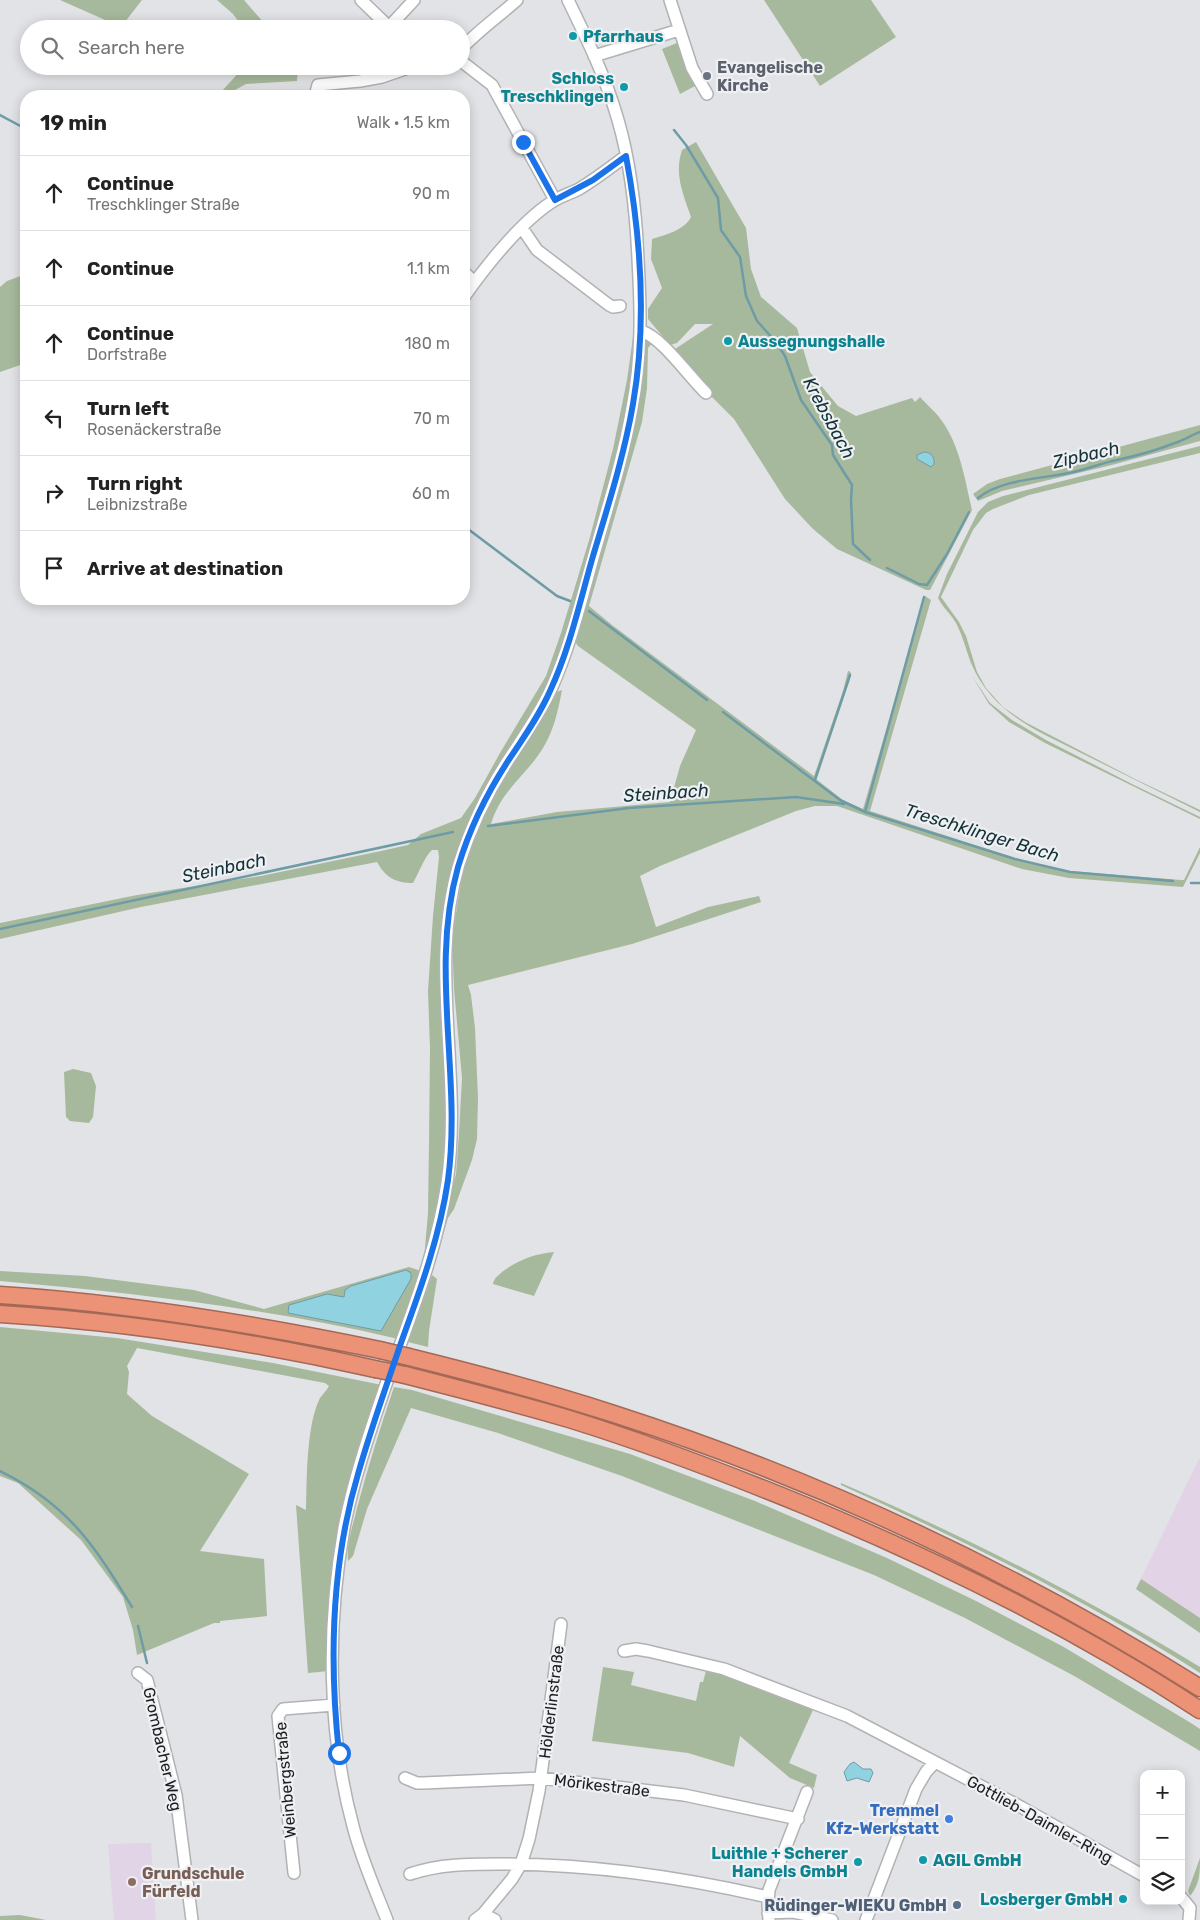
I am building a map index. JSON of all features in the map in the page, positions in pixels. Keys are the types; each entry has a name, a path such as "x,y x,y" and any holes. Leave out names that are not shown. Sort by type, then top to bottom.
{"highway":[{"path":"0,1295 120,1306 194,1316 380,1350 499,1380 614,1414 813,1487 903,1527 1050,1600 1200,1688"},
{"path":"0,1314 66,1319 191,1334 289,1350 375,1368 496,1398 641,1442 751,1483 856,1526 930,1560 1042,1617 1200,1710"}],"street":[{"path":"361,0 382,20"},
{"path":"397,20 414,0"},
{"path":"470,39 517,0"},
{"path":"388,1920 365,1866 352,1823 344,1790 334,1706 333,1643 335,1600 343,1537 356,1478 384,1390 427,1269 440,1222 448,1180 453,1102 445,966 448,916 452,891 475,821 496,780 538,714 558,672 580,606 624,450 639,362 641,331 637,228 633,191 619,123 594,56 569,0"},
{"path":"670,0 692,68 708,94"},
{"path":"594,56 679,30"},
{"path":"470,68 492,85 555,200"},
{"path":"321,90 388,75"},
{"path":"470,288 522,228 555,200 593,180 626,156"},
{"path":"522,228 537,250 609,305 613,307 620,306"},
{"path":"470,278 474,282"},
{"path":"641,331 648,333 658,341 706,393"},
{"name":"Hölderlinstraße","path":"479,1917 512,1879 521,1864 534,1821 561,1624"},
{"name":"Gottlieb-Daimler-Ring","path":"624,1651 636,1649 648,1651 724,1669 847,1716 1021,1807 1140,1874"},
{"name":"Grombacher Weg","path":"138,1673 147,1680 173,1776 192,1920"},
{"name":"Weinbergstraße","path":"294,1873 278,1716 283,1709 334,1706"},
{"path":"866,1920 916,1789 926,1772 936,1762"},
{"name":"Mörikestraße","path":"405,1778 417,1783 541,1778 684,1795 798,1819"},
{"path":"807,1792 769,1890 769,1916 793,1912 832,1920"},
{"path":"410,1874 425,1869 459,1864 563,1865 672,1879 768,1897"},
{"path":"1185,1902 1190,1908 1189,1920"},
{"path":"479,1917 495,1920"}],"shaded area":[{"path":"1200,1457 1200,1633 1136,1589"},
{"name":"Grundschule Fürfeld","path":"151,1843 156,1920 114,1920 108,1844"}],"green space":[{"path":"60,0 142,0 126,20 105,20"},
{"path":"217,0 244,0 261,20 237,20"},
{"path":"764,0 871,0 896,37 820,86"},
{"path":"677,43 695,86 680,94 662,49"},
{"path":"236,75 297,75 297,81 246,84 235,90 223,90"},
{"path":"696,142 746,228 751,269 761,297 797,328 810,372 838,406 856,416 912,398 915,402 920,397 942,421 948,431 958,452 972,510 930,590 926,590 837,549 813,529 785,499 734,419 707,392 672,351 713,324 695,324 677,343 670,345 648,319 648,309 662,288 651,259 652,239 679,229 691,217 679,176 679,167 682,150"},
{"path":"20,276 20,365 0,372 0,287 7,281"},
{"path":"638,325 633,396 590,563 544,698 490,788 448,909 450,1077 443,1195 424,1259 428,1213 430,1048 428,991 438,850 432,850 429,853 413,883 397,881 388,876 377,862 141,907 0,939 0,923 137,895 261,876 408,845 421,834 461,818 475,798 546,676 590,537 613,449 627,380 634,330"},
{"path":"651,340 653,342 648,348 647,388 642,422 589,606 814,776 849,671 851,673 850,679 816,779 843,800 863,809 925,596 931,600 870,811 1024,861 1070,871 1184,880 1200,847 1200,853 1183,887 1069,878 1022,869 837,806 815,806 796,811 660,866 640,876 656,927 708,907 759,896 761,902 632,944 468,985 475,1028 478,1098 477,1139 472,1160 454,1209 448,1218 435,1261 456,1174 462,1078 454,989 452,938 462,876 470,848 494,796 557,692 562,690 555,720 547,741 536,758 507,792 495,812 491,824 557,812 670,802 680,766 696,730 578,646 574,640 627,461 638,412 646,341"},
{"path":"1200,425 1200,441 1112,465 1002,491 978,501 973,494 987,484 1000,479"},
{"path":"1200,446 1200,453 1029,495 986,513 973,530 941,597 959,622 966,636 977,672 986,688 1003,707 1025,722 1135,779 1200,810 1200,812 1047,736 1012,715 1002,707 993,697 985,687 977,676 956,623 938,598 947,574 978,512 988,502 1003,496"},
{"path":"972,676 990,703 1012,720 1046,740 1200,817 1200,819 1045,743 1009,722 989,704"},
{"path":"73,1069 91,1073 96,1086 93,1117 89,1123 70,1121 66,1117 64,1072"},
{"path":"554,1252 534,1296 493,1284 494,1280 502,1272 514,1264 533,1256"},
{"path":"409,1267 421,1271 398,1339 250,1310 100,1291 0,1281 0,1271 85,1276 194,1290 264,1309"},
{"path":"432,1275 437,1279 428,1347 408,1342"},
{"path":"0,1327 117,1338 273,1363 382,1385 357,1458 329,1671 308,1673 296,1505 306,1510 308,1453 312,1423 320,1398 329,1386 325,1383 137,1348 127,1366 129,1372 127,1394 152,1416 249,1474 200,1551 264,1559 267,1616 220,1621 220,1623 214,1623 137,1655 133,1630 123,1597 81,1540 18,1483 0,1476"},
{"path":"394,1387 412,1390 630,1454 755,1501 887,1558 976,1601 1062,1646 1191,1723 1200,1729 1200,1751 1076,1677 965,1618 874,1575 622,1476 498,1433 411,1408 367,1509 353,1556 348,1561 349,1541 357,1508"},
{"path":"841,1483 933,1524 1069,1592 1200,1667 1200,1673 1069,1596 979,1550 841,1485"},
{"path":"1141,1579 1200,1618 1200,1633 1136,1589"},
{"path":"603,1667 634,1672 631,1685 696,1701 700,1682 703,1682 706,1671 728,1676 813,1710 789,1763 817,1775 814,1788 790,1778 740,1736 734,1767 688,1753 592,1741"},
{"path":"1200,1858 1198,1883 1190,1896 1188,1891"},
{"path":"20,1915 46,1920 0,1920 0,1916"}],"water":[{"path":"924,452 931,454 933,457 934,464 931,467 917,459 917,455"},
{"path":"406,1270 411,1273 411,1279 381,1331 288,1313 289,1305 327,1294 344,1297 345,1290 351,1286"},
{"path":"854,1762 863,1769 871,1769 873,1773 869,1782 857,1778 847,1781 844,1772"}],"waterway":[{"path":"0,115 20,126"},
{"name":"Krebsbach","path":"674,130 686,145 718,198 721,230 740,257 746,296 757,321 776,342 785,356 801,400 832,445 833,455 852,485 853,544 870,560"},
{"name":"Zipbach","path":"978,498 1010,483 1075,472 1139,455 1178,442 1200,432"},
{"name":"Zipbach","path":"887,568 919,584 927,585 947,554 969,512"},
{"path":"470,531 557,596 570,601"},
{"name":"Krebsbach","path":"865,812 924,597"},
{"path":"589,611 707,700"},
{"path":"815,780 850,675"},
{"name":"Treschklinger Bach","path":"723,712 840,800 865,812 1015,859 1070,872 1173,881"},
{"name":"Steinbach","path":"488,826 629,808 796,797 844,804"},
{"name":"Steinbach","path":"0,929 453,832"},
{"name":"Treschklinger Bach","path":"1191,883 1200,883"},
{"path":"0,1471 44,1497 62,1512 91,1545 132,1607"},
{"path":"138,1626 147,1663"}],"place":[{"name":"Pfarrhaus","path":"573,36"},
{"name":"Evangelische Kirche","path":"707,76"},
{"name":"Schloss Treschklingen","path":"624,87"},
{"name":"Aussegnungshalle","path":"728,341"},
{"name":"Tremmel Kfz-Werkstatt","path":"949,1819"},
{"name":"AGIL GmbH","path":"923,1860"},
{"name":"Luithle + Scherer Handels GmbH","path":"858,1862"},
{"name":"Grundschule Fürfeld","path":"132,1882"},
{"name":"Losberger GmbH","path":"1123,1899"},
{"name":"Rüdinger-WIEKU GmbH","path":"957,1905"}],"route":[{"path":"339,1753 332,1668 335,1600 345,1527 356,1478 384,1390 427,1269 440,1222 448,1180 453,1102 445,966 448,916 452,891 475,821 496,780 538,714 558,672 580,606 624,450 639,362 642,317 637,232 633,191 626,156 593,180 555,200 523,142"}]}
